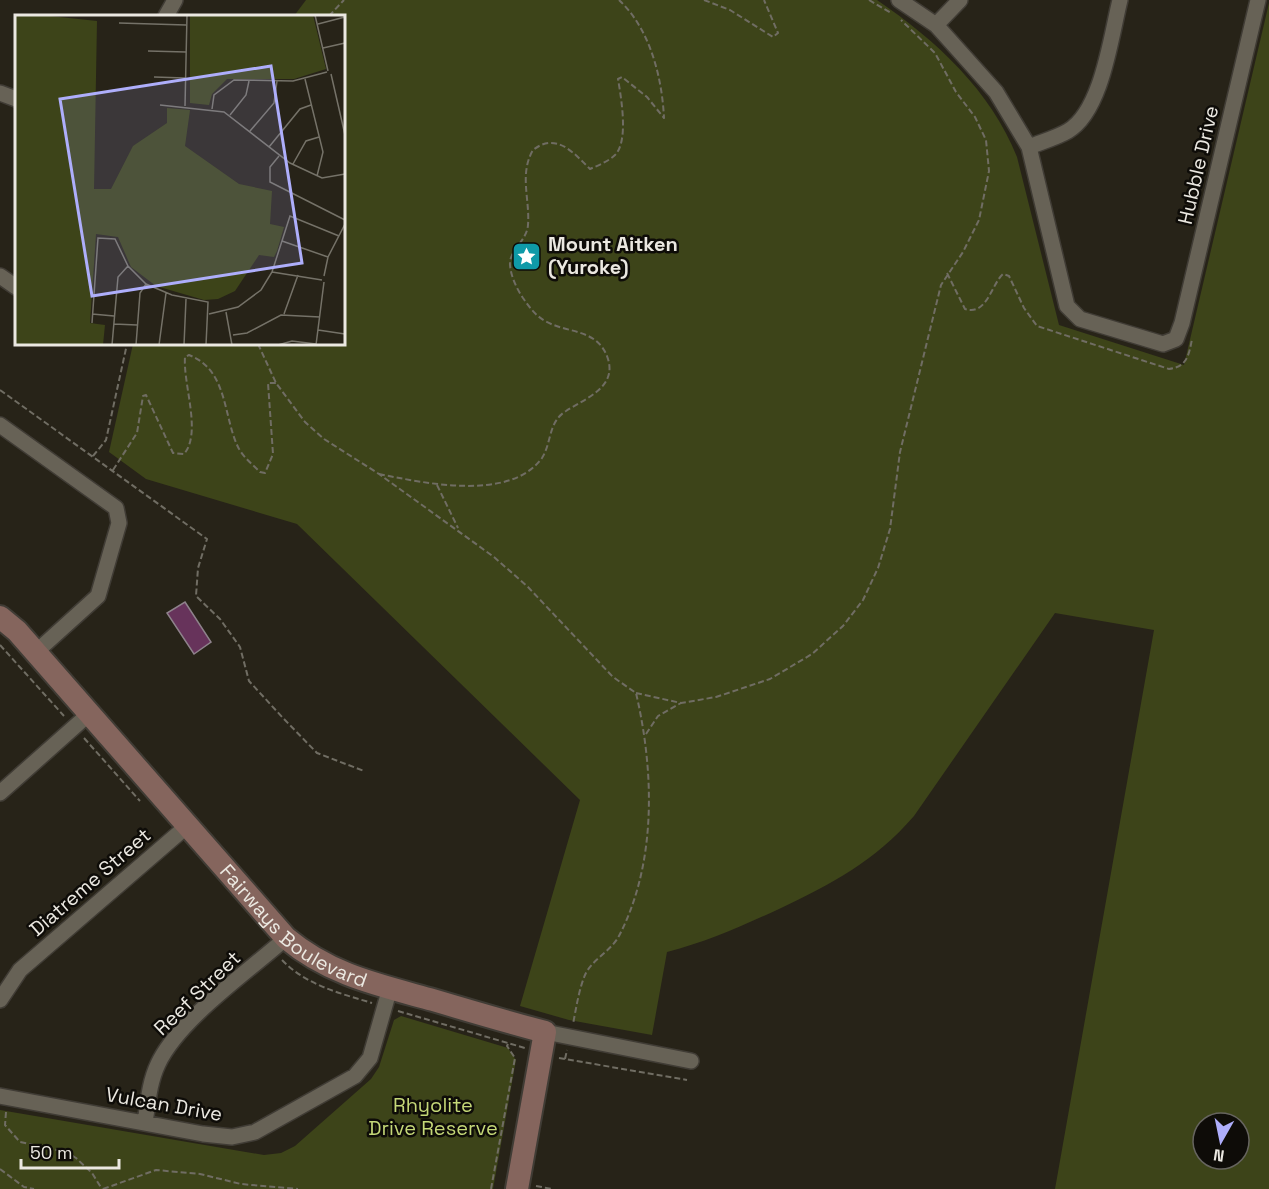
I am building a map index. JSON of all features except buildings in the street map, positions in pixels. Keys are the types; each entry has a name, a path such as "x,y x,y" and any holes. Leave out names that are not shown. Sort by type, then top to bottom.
{"street":[{"path":"167,15 175,0"},
{"path":"899,0 936,25 996,92 1029,147 1070,130 1089,109 1098,88 1120,0"},
{"path":"936,25 960,0"},
{"name":"Hubble Drive","path":"1029,147 1067,306 1080,319 1163,345 1176,339 1185,312 1258,0"},
{"path":"0,93 15,99"},
{"path":"0,276 15,286"},
{"path":"0,425 116,508 119,523 98,596 35,653"},
{"name":"Fairways Boulevard","path":"0,617 90,713 286,938 317,962 543,1042 691,1061"},
{"path":"0,793 90,713"},
{"name":"Diatreme Street","path":"0,1000 20,970 187,826"},
{"name":"Reef Street","path":"145,1123 151,1081 158,1063 174,1039 286,938"},
{"name":"Vulcan Drive","path":"4,1097 232,1137 255,1132 355,1076 364,1068 370,1058 390,988"},
{"path":"527,1188 543,1042"}],"path":[{"path":"330,15 344,0"},
{"path":"379,474 436,485 488,484 525,475 543,455 551,429 558,417 593,396 606,379 608,359 597,342 582,332 547,322 535,314 519,292 510,264 513,253 523,241 527,231 525,169 533,150 548,142 559,143 570,148 590,169 615,155 620,148 622,132 622,105 618,79 622,76 647,97 664,118 661,84 653,57 639,26 619,0"},
{"path":"704,0 739,15 773,37 778,33 764,0"},
{"path":"646,734 658,716 681,703 716,697 770,679 828,641 863,600 888,542 900,452 941,285 963,252 979,220 988,186 986,140 975,117 922,38 894,15 869,0"},
{"path":"947,273 965,309 977,310 983,305 1004,274 1009,276 1024,308 1037,326 1169,369 1177,368 1188,360 1193,337"},
{"path":"93,456 106,440 127,345"},
{"path":"258,345 276,383 305,422 324,439 458,529 528,587 613,677 636,693 681,703"},
{"path":"113,470 136,433 143,396 146,395 173,453 184,454 188,449 192,428 184,369 185,357 189,355 206,366 215,377 238,446 260,472 265,473 273,454 268,383 276,383"},
{"path":"0,390 207,538 198,568 196,597 220,619 240,647 249,681 317,753 364,771"},
{"path":"436,485 458,529"},
{"path":"574,1020 585,975 610,949 620,933 638,882 646,844 648,816 646,734 636,693"},
{"path":"543,1042 687,1080"},
{"path":"491,1189 515,1058 507,1046 509,1043"},
{"path":"4,1097 5,1125 20,1142 66,1152 92,1173 103,1189 156,1170 200,1174 241,1184 298,1189"},
{"path":"0,1169 24,1187 34,1189"},
{"path":"527,1188 552,1189"}],"green space":[{"path":"306,0 877,0 920,32 959,69 977,89 1006,133 1017,157 1059,325 1184,365 1269,3 1269,1189 1055,1189 1154,630 1055,613 914,816 884,846 852,870 799,899 724,933 667,952 652,1035 569,1020 520,1006 580,800 297,524 146,479 109,452 133,345 345,345 345,15 295,15"},
{"name":"Rhyolite Drive Reserve","path":"401,1016 508,1048 516,1060 493,1189 0,1189 0,1110 264,1155 281,1153 295,1146 371,1079 379,1067 394,1020"}],"place":[{"name":"Mount Aitken (Yuroke)","path":"527,256"}]}
